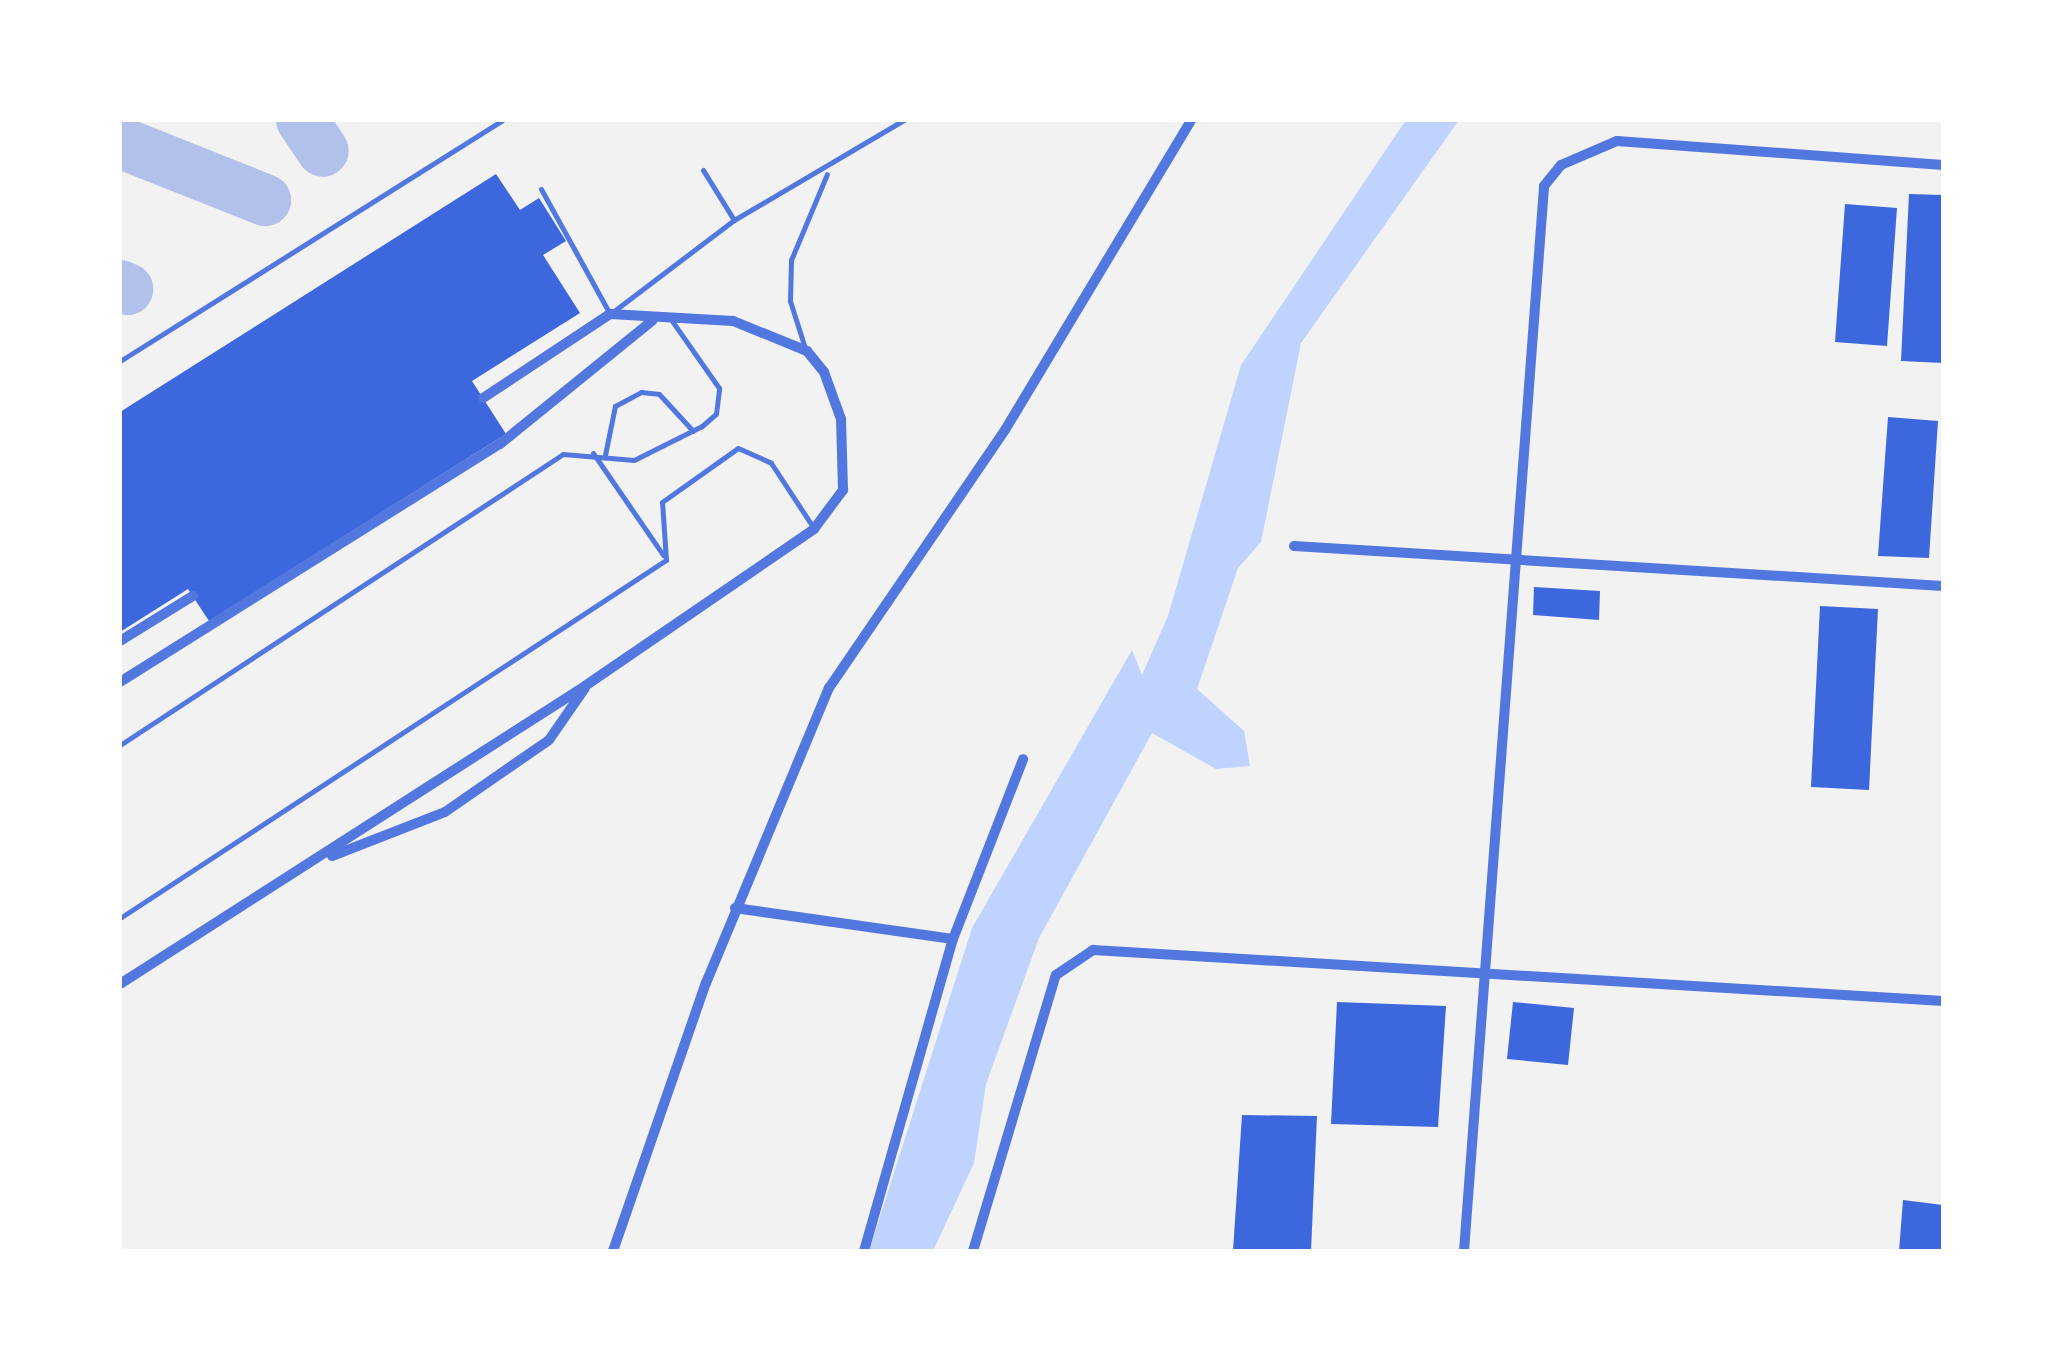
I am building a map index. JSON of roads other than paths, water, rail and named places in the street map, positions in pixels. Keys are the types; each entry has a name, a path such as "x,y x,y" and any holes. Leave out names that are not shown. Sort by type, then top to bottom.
{"street":[{"path":"613,1251 736,908 856,636 1004,430 1191,120"},
{"path":"1464,1251 1510,557 1540,198 1561,164 1604,144 1943,165"},
{"path":"120,984 585,686 814,529 843,490 844,452 834,393 807,351 734,322 652,321 610,314 483,398"},
{"path":"120,682 500,444 652,321"},
{"path":"1294,546 1943,586"},
{"path":"120,641 193,596"},
{"path":"321,858 385,842 445,812 549,740 585,686"},
{"path":"864,1251 954,939 1023,759"},
{"path":"736,908 954,939"},
{"path":"973,1251 1056,975 1093,950 1943,1001"}],"lane":[{"path":"120,361 502,120"},
{"path":"542,189 610,314 734,220 828,172 900,121"},
{"path":"702,170 734,220"},
{"path":"807,351 790,300 791,260 828,172"},
{"path":"120,744 564,454 591,450 634,460 693,431 716,414 719,388 672,321"},
{"path":"605,455 614,406 641,392 659,394 693,431"},
{"path":"666,560 662,502 738,448 771,463 814,529"},
{"path":"591,450 666,560"},
{"path":"120,918 666,560"}],"water":[{"path":"1406,120 1459,120 1301,343 1261,542 1238,568 1197,689 1244,731 1250,766 1216,769 1152,733 1039,938 986,1084 974,1163 933,1251 869,1251 972,928 1132,650 1142,675 1168,616 1241,365"}]}
